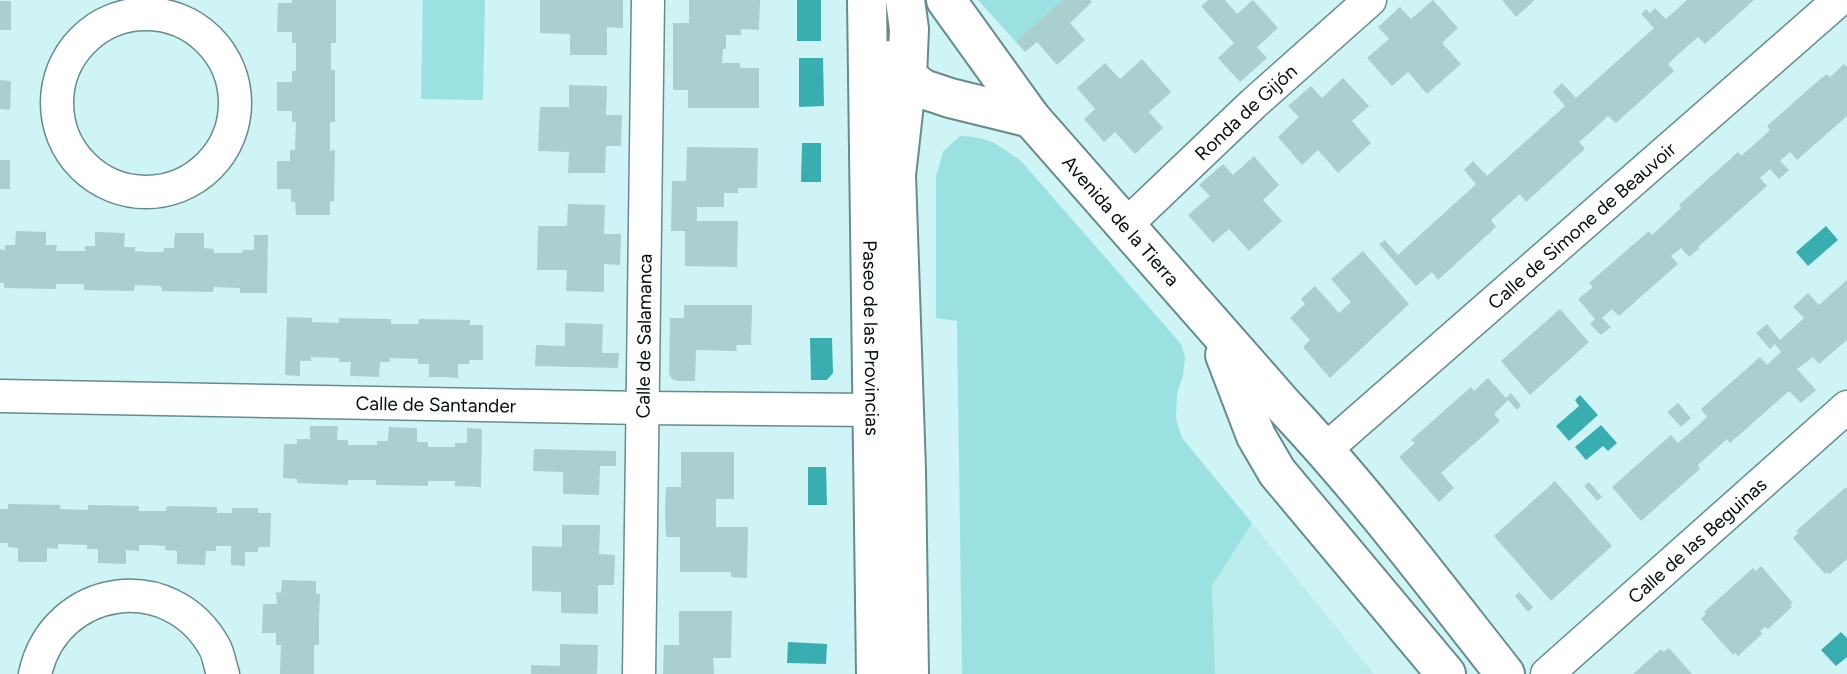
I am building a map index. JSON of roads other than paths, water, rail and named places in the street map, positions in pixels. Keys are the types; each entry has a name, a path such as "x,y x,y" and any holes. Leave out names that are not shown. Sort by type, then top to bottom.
{"street":[{"name":"Calle de Salamanca","path":"639,674 648,0"},
{"path":"905,0 909,29 927,88"},
{"name":"Avenida de la Tierra","path":"946,0 1031,118 1325,450 1505,674"},
{"name":"Ronda de Gijón","path":"1125,226 1253,104 1370,0"},
{"name":"Calle de Simone de Beauvoir","path":"1325,450 1839,0"},
{"path":"148,6 179,19 206,35 225,59 235,89 235,121 223,150 202,173 175,189 144,193 113,187 86,171 67,147 57,117 58,85 69,56 90,33 118,17 148,6"},
{"path":"867,10 886,56 927,88 1031,118"},
{"name":"Paseo de las Provincias","path":"867,10 876,674"},
{"name":"Paseo de las Provincias","path":"909,674 906,470 896,175 919,134 927,88"},
{"path":"1211,324 1256,436 1277,472 1446,674"},
{"name":"Calle de Santander","path":"0,396 872,410"},
{"path":"1244,403 1309,450 1325,450"},
{"name":"Calle de las Beguinas","path":"1547,674 1847,407"},
{"path":"35,674 39,656 55,630 78,609 107,597 138,596 170,604 197,623 216,649 223,674"}]}
